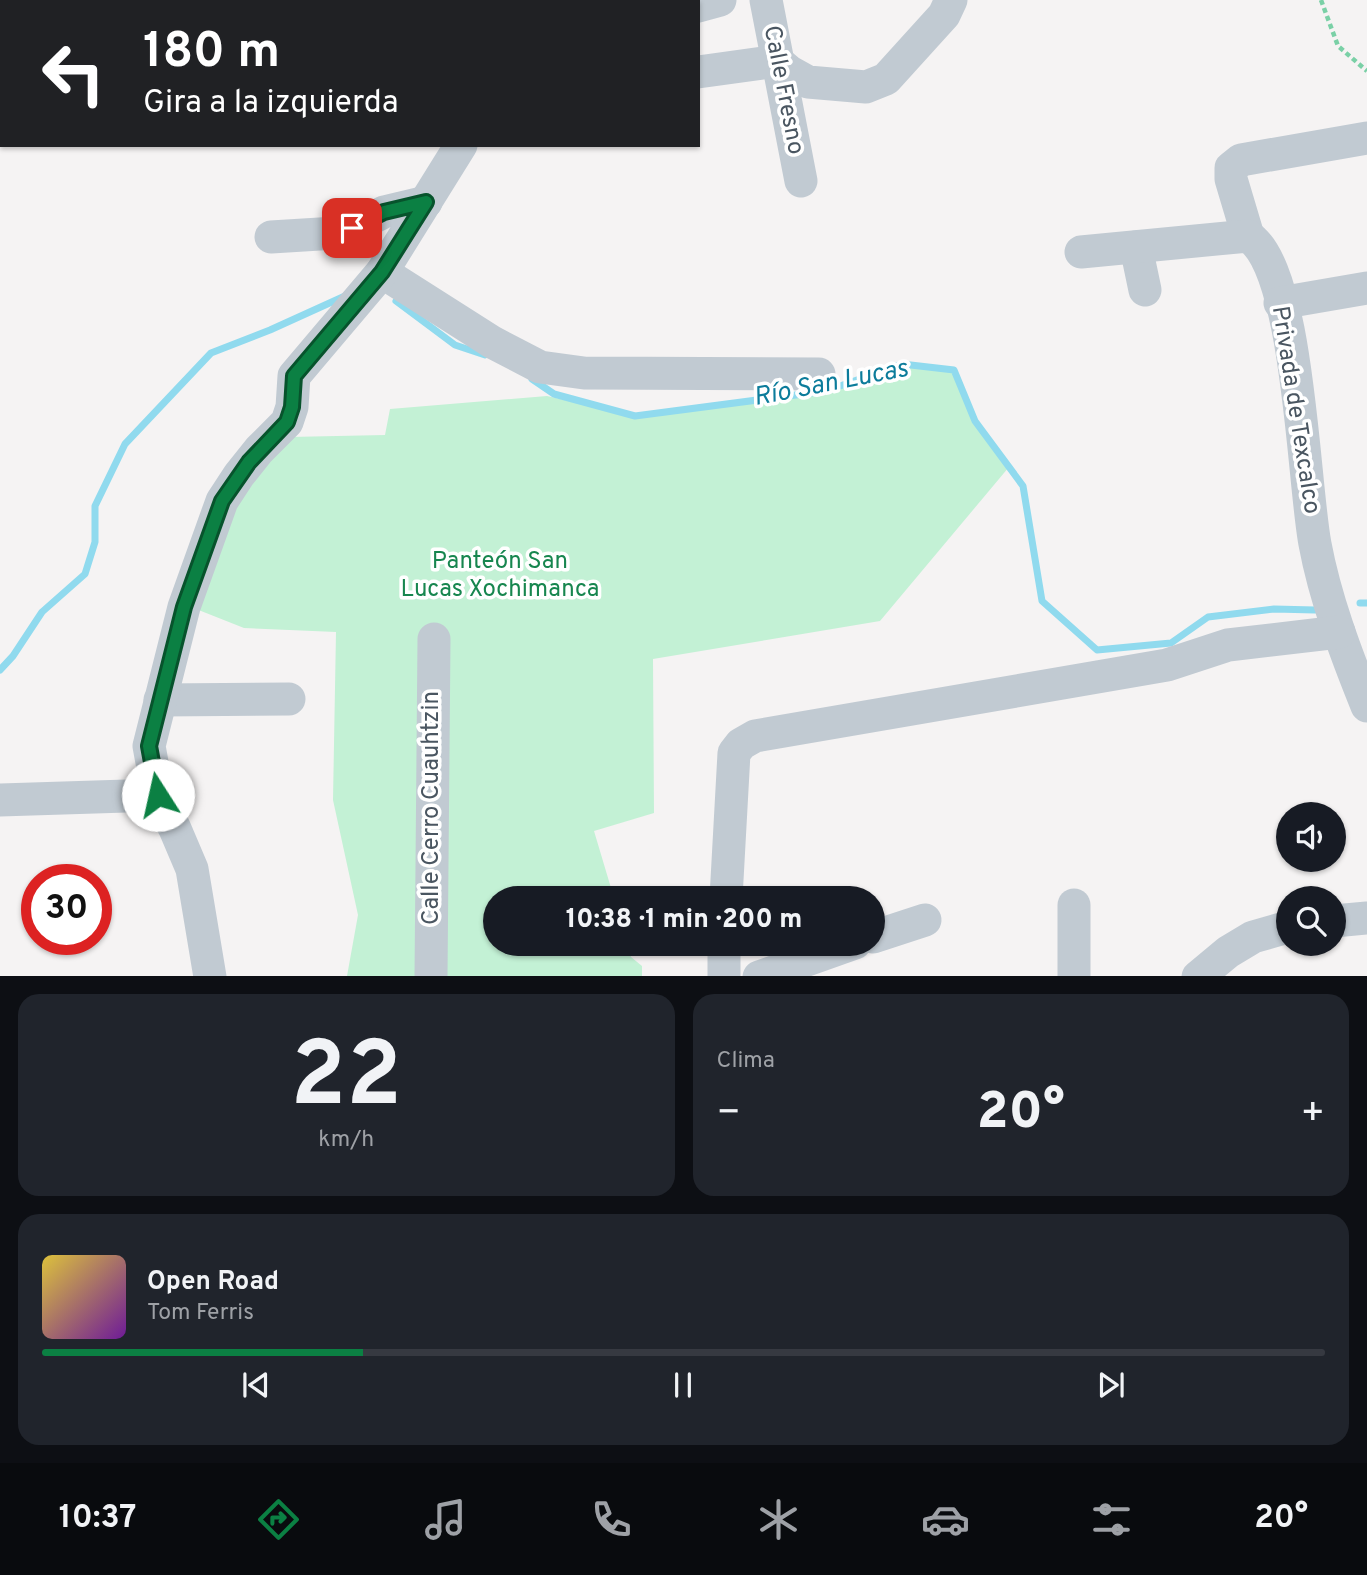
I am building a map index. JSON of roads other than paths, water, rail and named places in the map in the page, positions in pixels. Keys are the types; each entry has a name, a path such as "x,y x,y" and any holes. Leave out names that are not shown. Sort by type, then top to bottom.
{"street":[{"path":"700,5 720,0"},
{"name":"Calle Fresno","path":"766,0 801,181"},
{"path":"700,72 776,61 807,82 866,87 886,79 944,15 951,0"},
{"path":"1081,252 1248,236 1231,179 1231,168 1241,160 1367,138"},
{"path":"210,976 192,869 176,829 158,795 149,746 184,607 222,501 239,475 287,422 292,407 294,376 382,272 459,147"},
{"path":"271,237 335,233 352,228 384,212 426,202"},
{"name":"Privada de Texcalco","path":"1248,236 1260,246 1271,265 1290,342 1315,544 1344,650 1367,706"},
{"path":"1136,247 1145,290"},
{"path":"382,272 492,342 540,367 584,373 819,374"},
{"path":"1280,303 1367,288"},
{"path":"727,886 734,753 741,744 755,736 1167,665 1227,645 1339,632"},
{"name":"Calle Cerro Cuauhtzin","path":"431,976 434,639"},
{"path":"160,700 289,699"},
{"path":"2,802 158,795"},
{"path":"1074,905 1074,976"},
{"path":"1346,920 1367,918"},
{"path":"885,933 925,919"},
{"path":"1198,976 1228,952 1253,937 1276,930"},
{"path":"724,956 724,976"},
{"path":"758,976 817,956"}],"waterway":[{"name":"Río San Lucas","path":"0,670 13,656 42,612 85,574 95,542 95,506 125,444 211,353 345,296"},
{"name":"Río San Lucas","path":"396,301 455,345 485,355"},
{"name":"Río San Lucas","path":"532,379 554,394 635,416 826,391 902,364 954,370 975,421 1023,486 1042,601 1097,650 1171,643 1208,617 1274,609 1315,610"},
{"name":"Río San Lucas","path":"1360,603 1367,603"}],"park label":[{"name":"Panteón San Lucas Xochimanca","path":"500,576"}]}
